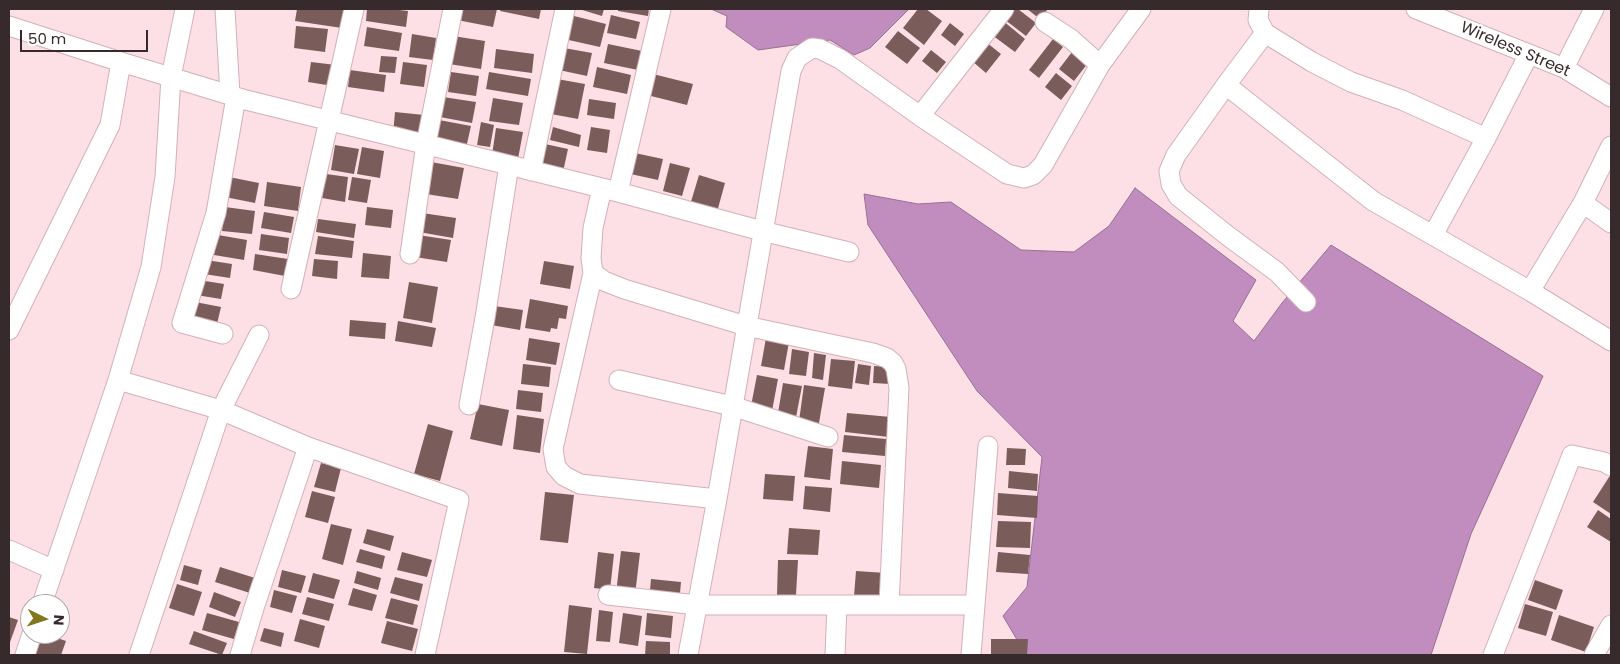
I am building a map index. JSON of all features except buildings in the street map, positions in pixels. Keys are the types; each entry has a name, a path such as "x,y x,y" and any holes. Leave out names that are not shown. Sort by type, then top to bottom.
{"street":[{"path":"9,15 10,9"},
{"path":"46,594 118,380 151,267 165,177 171,77 185,9"},
{"path":"223,334 182,323 216,213 233,96 225,9"},
{"path":"291,290 354,9"},
{"path":"410,254 426,144 453,9"},
{"path":"531,170 566,9"},
{"path":"661,9 610,190 593,228 591,258 593,273 553,449 556,467 564,476 580,484 717,499"},
{"path":"920,116 1004,9"},
{"path":"688,655 717,499 790,71 797,58 812,48 840,59 920,116 1008,174 1024,178 1033,175 1043,165 1100,65 1141,9"},
{"path":"1259,9 1258,20 1264,33 1312,62 1351,82 1402,100 1486,138"},
{"name":"Wireless Street","path":"1418,9 1564,68 1611,97"},
{"path":"1564,68 1594,9"},
{"path":"1045,22 1071,39 1100,65"},
{"path":"9,26 233,96 849,252"},
{"path":"1264,33 1176,156 1169,171 1171,184 1178,196 1277,272 1306,302"},
{"path":"1433,235 1529,54"},
{"path":"9,330 110,125 121,62"},
{"path":"1226,85 1373,201 1530,291 1611,341"},
{"path":"1530,291 1583,203 1611,146"},
{"path":"470,405 508,165"},
{"path":"1583,203 1611,223"},
{"path":"593,273 604,281 624,289 746,326 873,353 887,358 893,363 896,369 899,388 889,605"},
{"path":"139,655 221,410 259,335"},
{"path":"118,380 221,410 308,447 459,500 425,655"},
{"path":"619,380 732,406 828,437"},
{"path":"971,655 988,446"},
{"path":"240,655 308,447"},
{"path":"1493,655 1572,455 1604,462 1611,466"},
{"path":"9,550 54,570"},
{"path":"608,595 697,606 975,605"},
{"path":"835,655 837,605"},
{"path":"1594,655 1611,625"}],"shaded area":[{"path":"711,9 909,9 870,48 854,55 830,40 758,50 726,27 727,16"},
{"path":"1135,188 1256,280 1233,321 1254,341 1282,303 1331,245 1543,376 1471,534 1431,655 1026,655 1003,616 1027,587 1042,457 977,391 868,225 864,194 918,204 951,202 1021,250 1074,252 1109,226"}]}
